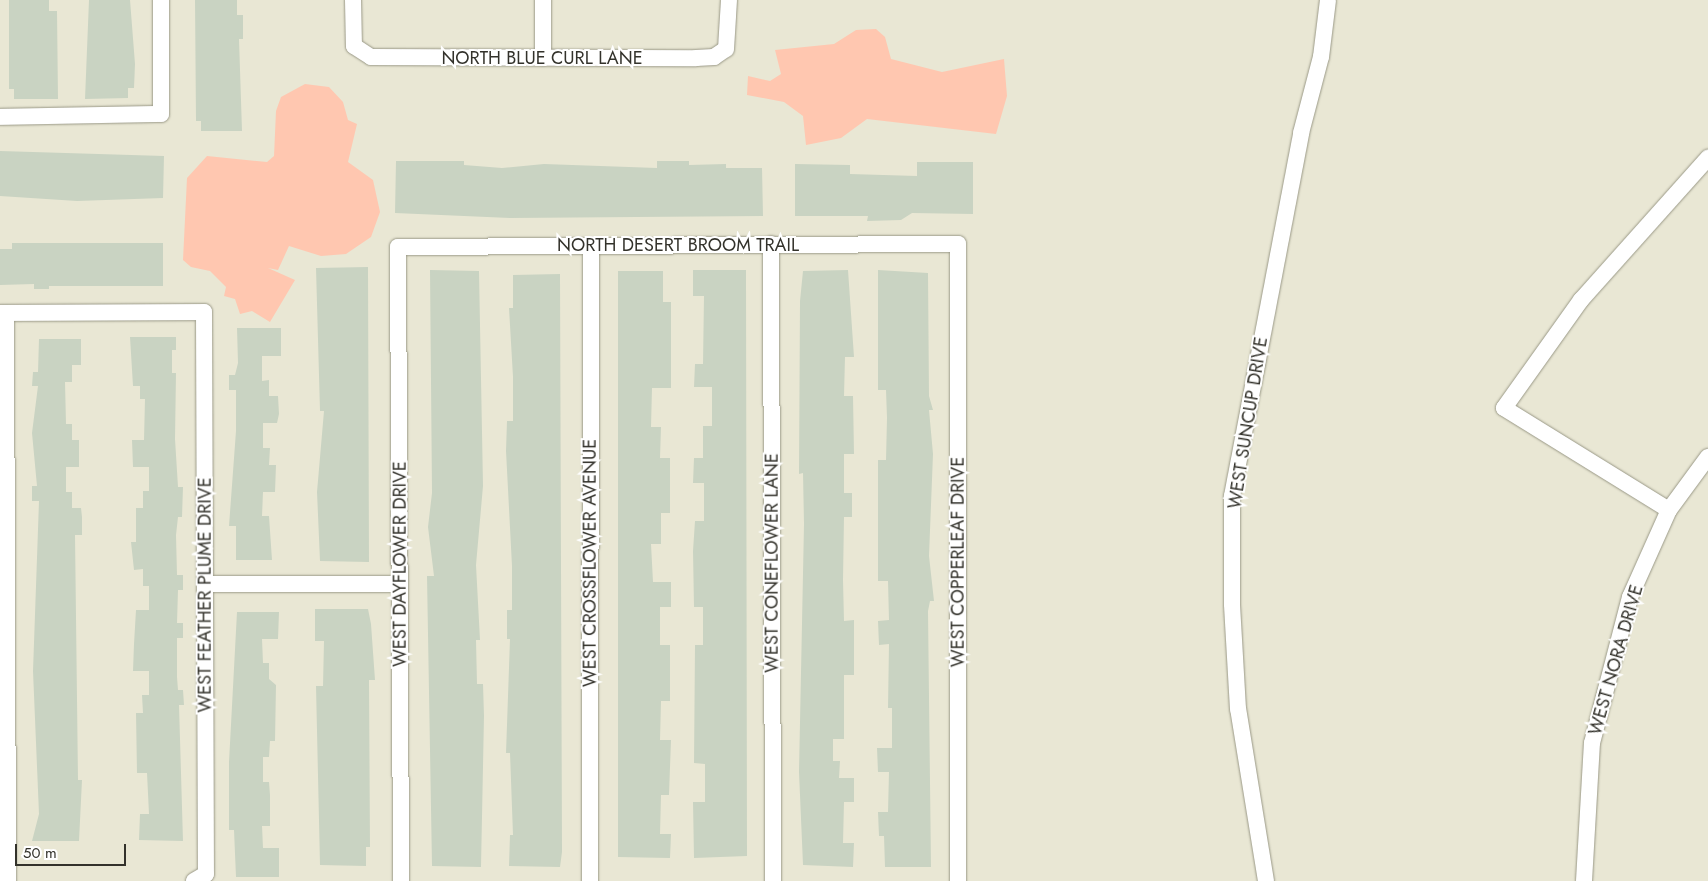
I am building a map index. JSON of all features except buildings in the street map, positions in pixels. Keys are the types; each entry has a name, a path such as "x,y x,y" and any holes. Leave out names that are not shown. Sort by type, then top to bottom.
{"street":[{"path":"0,117 161,114 161,0"},
{"name":"NORTH BLUE CURL LANE","path":"353,0 352,37 358,51 371,57 543,58 705,58 726,49 729,0"},
{"path":"543,0 543,58"},
{"name":"WEST SUNCUP DRIVE","path":"1266,881 1238,709 1232,604 1232,496 1301,133 1321,57 1328,0"},
{"path":"1669,510 1504,408 1581,300 1708,158"},
{"name":"WEST CONEFLOWER LANE","path":"772,244 773,881"},
{"name":"NORTH DESERT BROOM TRAIL","path":"398,247 958,244"},
{"name":"WEST COPPERLEAF DRIVE","path":"958,244 958,881"},
{"name":"WEST CROSSFLOWER AVENUE","path":"590,881 591,246"},
{"name":"WEST DAYFLOWER DRIVE","path":"398,247 401,881"},
{"name":"WEST FEATHER PLUME DRIVE","path":"3,313 204,312 205,584 200,880"},
{"path":"3,313 8,881"},
{"name":"WEST NORA DRIVE","path":"1584,881 1592,743 1630,597 1669,510 1708,457"},
{"path":"205,584 400,584"}],"shaded area":[{"path":"876,29 885,37 891,59 942,72 1004,59 1007,96 996,134 867,119 841,138 806,145 803,116 784,102 747,95 748,76 770,81 781,74 775,50 834,44 856,30"},
{"path":"305,84 329,87 343,102 348,120 357,124 348,162 373,180 380,212 371,237 346,254 321,256 289,246 278,270 268,268 295,280 270,322 252,311 240,314 235,299 224,296 226,287 210,271 191,267 183,260 187,178 207,156 267,162 274,156 276,111 281,97"}]}
